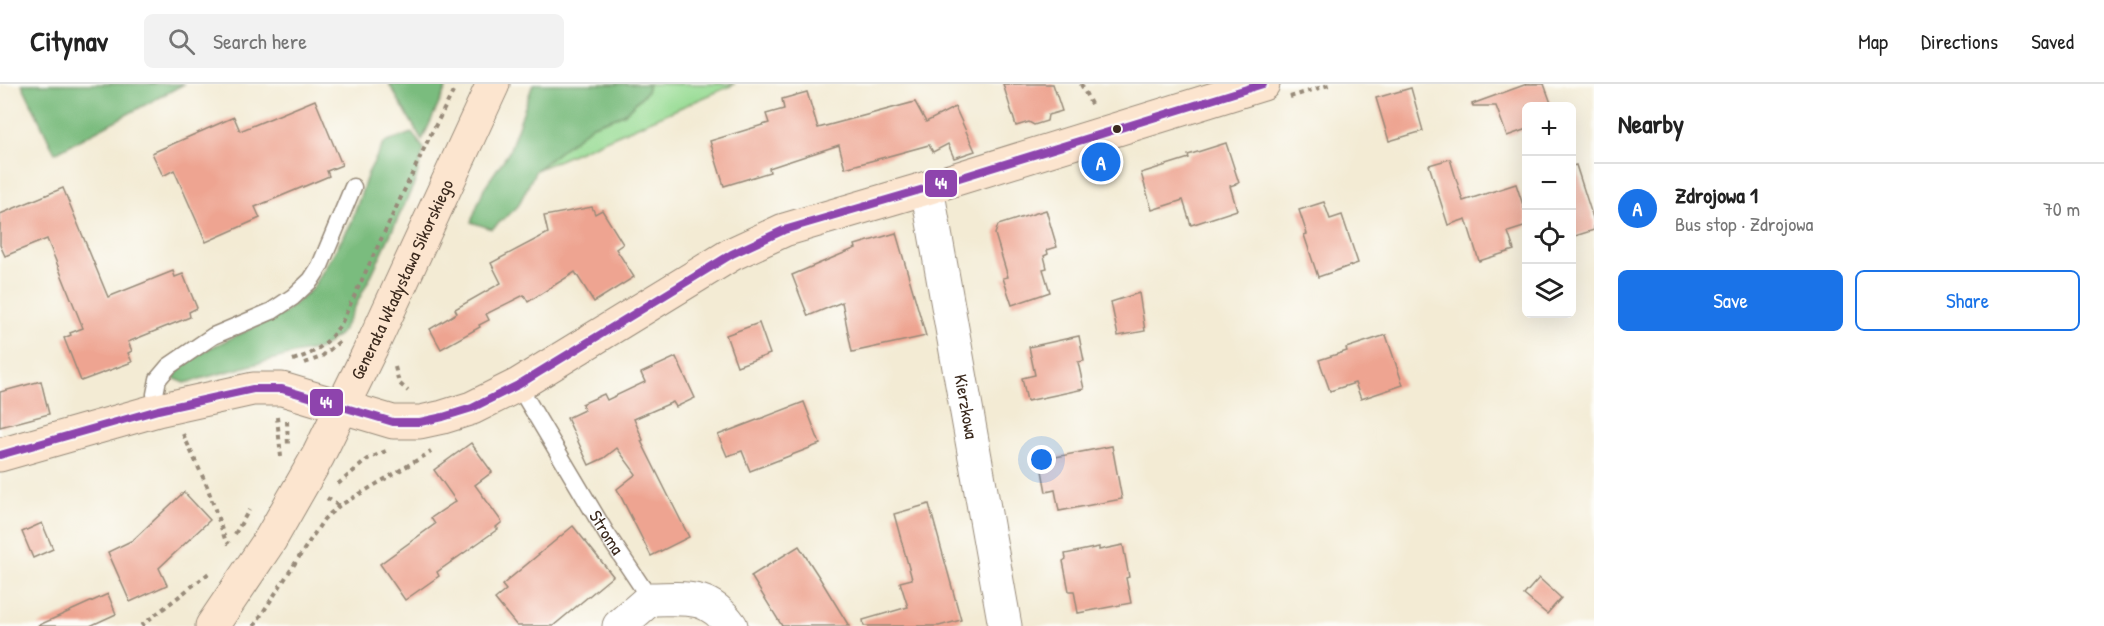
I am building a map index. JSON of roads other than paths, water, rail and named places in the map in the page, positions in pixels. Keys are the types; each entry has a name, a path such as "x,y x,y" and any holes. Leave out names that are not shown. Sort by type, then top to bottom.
{"street":[{"name":"Generała Władysława Sikorskiego","path":"212,626 270,540 303,484 343,406 493,84"},
{"path":"0,454 168,417 253,389 282,389 393,422 420,422 472,408 518,385 732,254 761,239 809,221 927,188 1263,84"},
{"name":"Kierzkowa","path":"927,188 1005,626"},
{"path":"619,626 650,599 696,600 709,603 718,609 731,626"}],"lane":[{"path":"168,417 155,393 158,379 169,366 213,336 272,311 293,297 311,280 320,267 353,187"},
{"name":"Stroma","path":"518,385 606,533 650,599"}],"place":[{"name":"Zdrojowa 1","path":"1101,162"}]}
